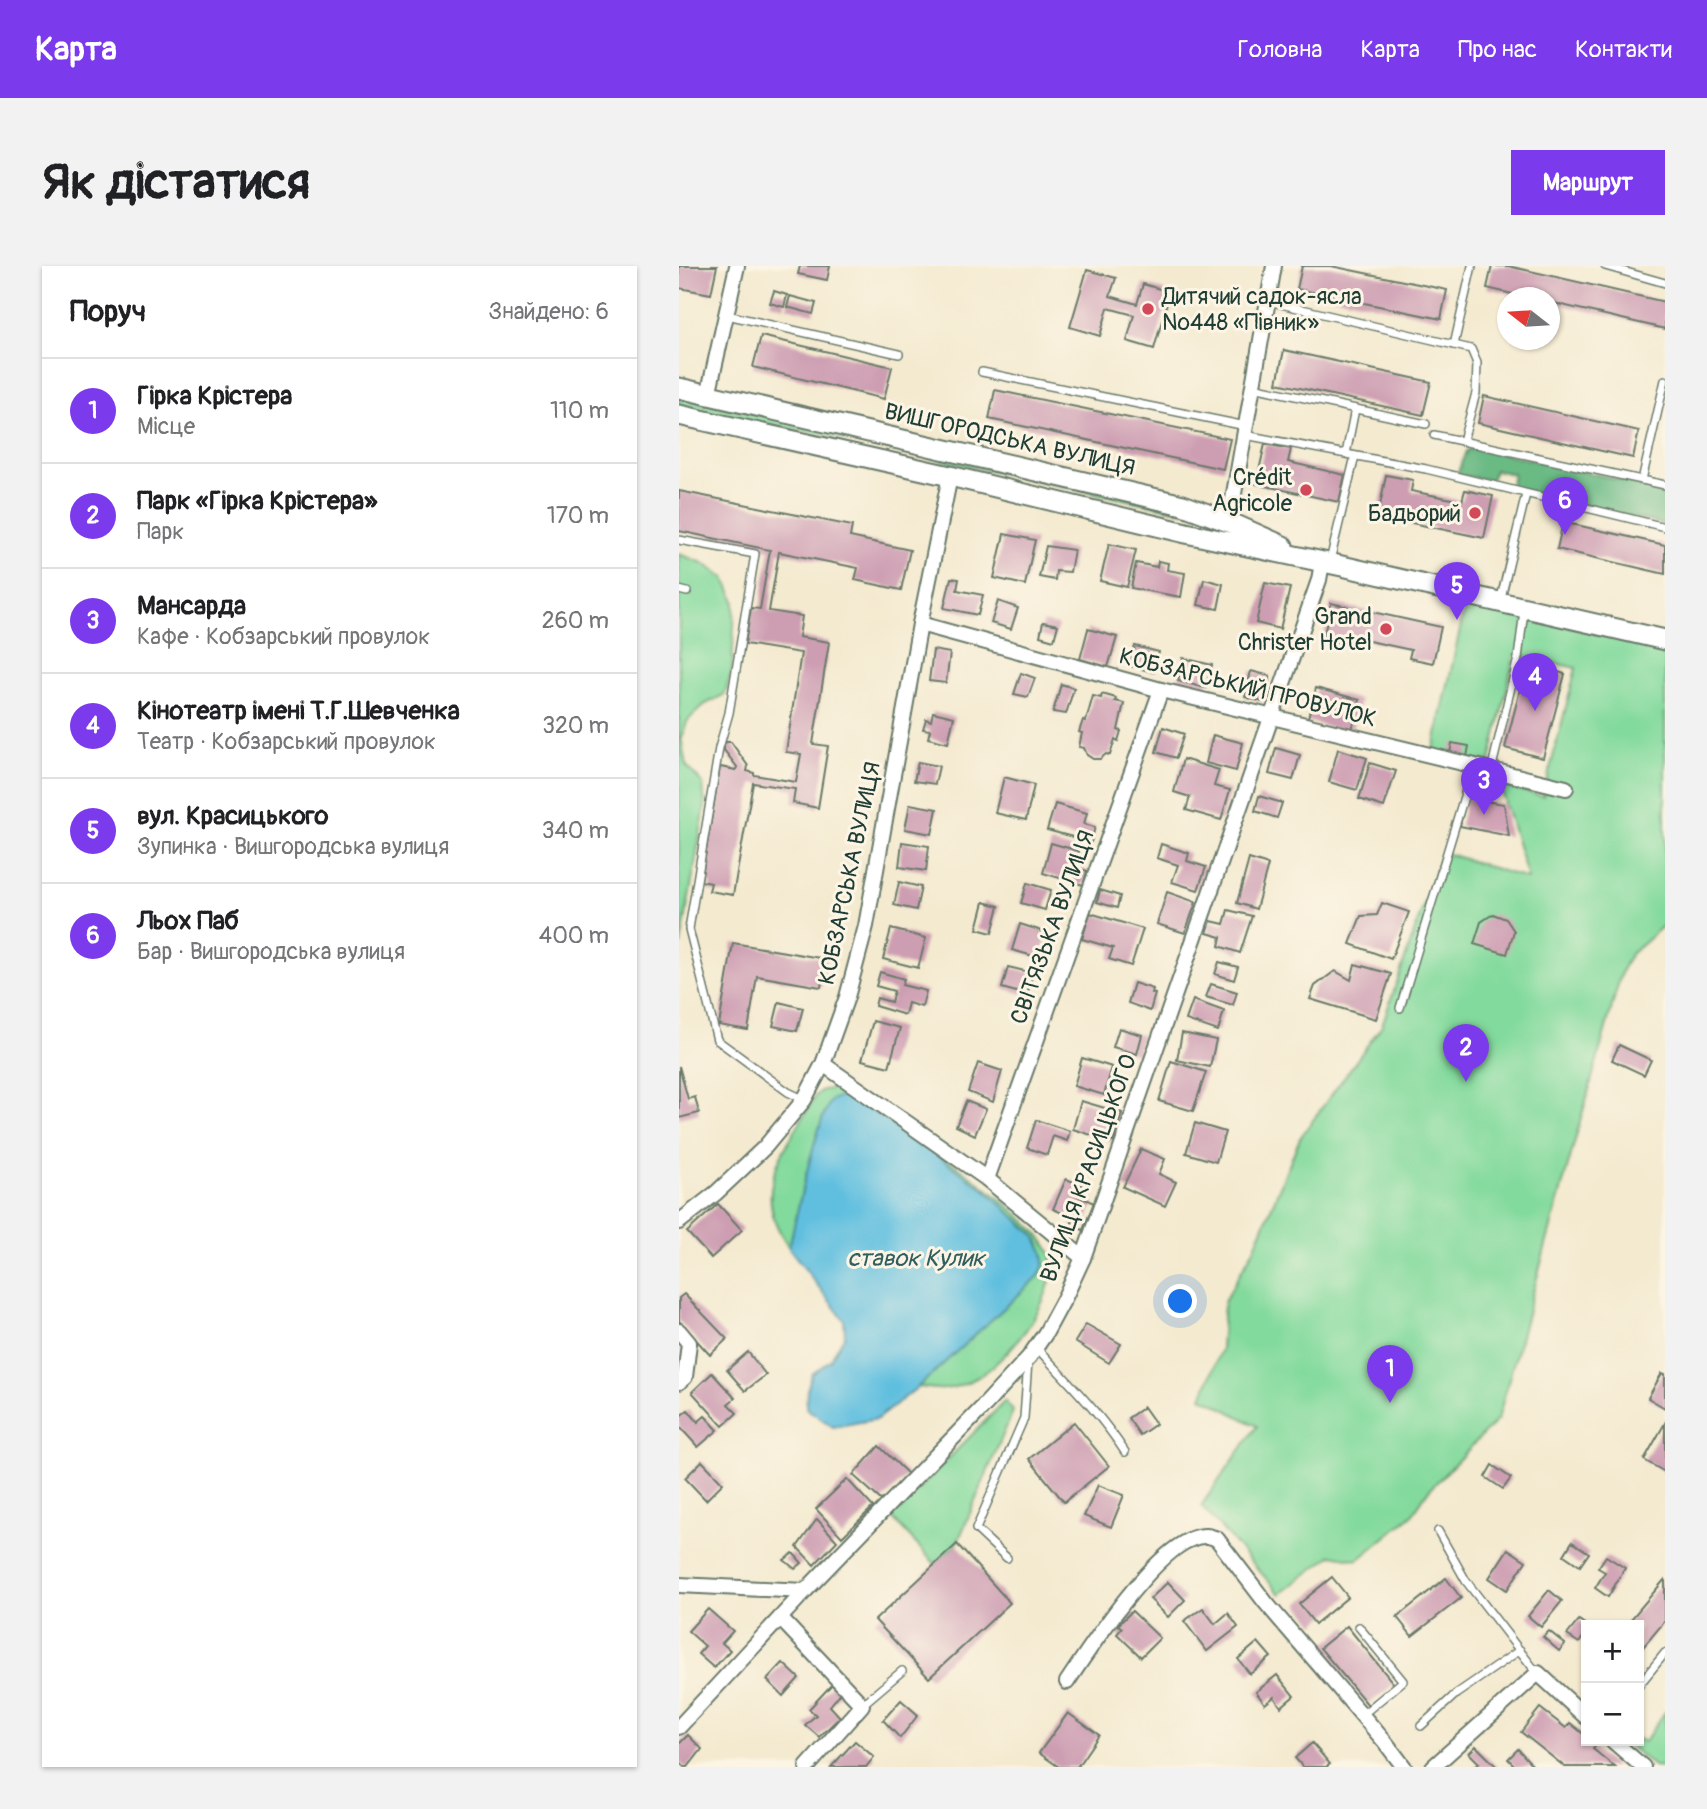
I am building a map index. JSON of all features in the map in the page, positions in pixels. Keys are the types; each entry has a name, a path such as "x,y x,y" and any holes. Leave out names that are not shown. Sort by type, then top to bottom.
{"main road":[{"name":"ВИШГОРОДСЬКА ВУЛИЦЯ","path":"679,388 1183,505 1326,564"},
{"name":"ВИШГОРОДСЬКА ВУЛИЦЯ","path":"679,415 1186,533 1665,640"}],"street":[{"path":"708,395 737,266"},
{"path":"1229,522 1273,266"},
{"name":"КОБЗАРСЬКА ВУЛИЦЯ","path":"679,1222 716,1193 765,1147 804,1100 823,1064 847,997 866,926 920,624 950,476"},
{"name":"ВУЛИЦЯ КРАСИЦЬКОГО","path":"679,1727 805,1591 983,1408 1032,1352 1065,1297 1083,1258 1318,580 1326,564"},
{"name":"КОБЗАРСЬКИЙ ПРОВУЛОК","path":"920,624 1271,718 1566,788"},
{"name":"СВІТЯЗЬКА ВУЛИЦЯ","path":"986,1179 1161,690"},
{"path":"823,1064 986,1179 1083,1258"},
{"path":"679,1331 689,1343 685,1377 679,1382"},
{"path":"1067,1682 1130,1593 1173,1550 1193,1539 1206,1536 1217,1539 1266,1603 1363,1715 1404,1767"},
{"path":"679,1585 805,1591"},
{"path":"780,1618 862,1705 807,1767"},
{"path":"1433,1767 1538,1673 1581,1712"},
{"path":"1619,1746 1643,1767"}],"lane":[{"path":"1454,345 1472,266"},
{"path":"1605,266 1665,283"},
{"path":"1268,301 1471,349 1477,363 1476,393 1463,441"},
{"path":"727,315 899,354"},
{"path":"982,372 1355,456 1426,469 1665,527"},
{"path":"1642,480 1665,380"},
{"path":"1253,387 1426,424"},
{"path":"1346,454 1355,409"},
{"path":"1434,435 1665,485"},
{"path":"1326,564 1343,513 1355,456"},
{"path":"1500,602 1526,494"},
{"path":"679,540 755,554 689,929 716,1040 788,1092 804,1100"},
{"path":"1491,771 1518,657 1525,608"},
{"path":"1401,1008 1473,767"},
{"path":"1032,1352 1093,1408 1125,1452"},
{"path":"1007,1558 976,1529 1024,1418 1032,1352"},
{"path":"1438,1531 1466,1581 1538,1673"},
{"path":"1359,1627 1403,1681 1363,1715"},
{"path":"1421,1726 1456,1694 1520,1650"},
{"path":"1641,1683 1665,1653"},
{"path":"862,1705 902,1671"}],"green space":[{"path":"679,398 1054,474 1185,512 679,405"},
{"path":"1475,447 1665,490 1665,525 1510,487 1513,474 1495,470 1491,480 1457,475 1466,451"},
{"path":"679,554 703,563 725,578 735,601 732,670 725,694 704,705 688,720 681,738 686,765 703,784 705,807 679,948"},
{"path":"1466,602 1665,649 1665,924 1630,955 1622,970 1498,1419 1429,1490 1412,1515 1358,1560 1332,1555 1280,1594 1201,1506 1257,1426 1202,1397 1221,1349 1224,1302 1255,1247 1300,1138 1382,1025 1442,852 1528,879 1500,786 1543,796 1576,668 1515,654 1489,765 1433,753"},
{"path":"839,1088 922,1141 993,1193 1043,1241 1052,1259 1047,1292 1031,1323 995,1365 967,1383 945,1389 918,1387 1039,1276 1043,1260 1041,1245 1025,1225 971,1180 855,1100 825,1114 803,1187 789,1248 775,1222 771,1201 776,1169 790,1138 816,1095 823,1090"},
{"path":"1005,1401 1013,1411 957,1544 935,1564 891,1517"},
{"path":"1665,1712 1665,1767 1653,1766 1630,1746 1644,1746 1644,1742"}],"water":[{"name":"ставок Кулик","path":"843,1096 855,1100 986,1190 1035,1236 1043,1252 1044,1264 1039,1276 918,1387 877,1419 833,1427 806,1408 807,1390 812,1374 830,1360 845,1335 844,1320 789,1248 807,1169 821,1125 832,1100"}],"building":[{"path":"679,266 717,266 711,294 679,288"},
{"path":"800,266 830,266 827,280 798,274"},
{"path":"1302,266 1331,266 1447,290 1441,319 1297,289"},
{"path":"1492,266 1508,266 1665,302 1665,329 1560,305 1560,287 1497,287 1497,290 1487,288"},
{"path":"1087,270 1116,278 1110,296 1137,304 1143,284 1170,292 1154,349 1127,341 1134,315 1108,308 1100,336 1070,327"},
{"path":"774,291 787,295 784,307 770,303"},
{"path":"790,296 816,303 813,314 787,307"},
{"path":"761,336 892,367 884,399 753,367"},
{"path":"1284,350 1431,382 1423,415 1277,383"},
{"path":"995,390 1230,439 1223,469 989,419"},
{"path":"1484,396 1639,431 1633,458 1478,423"},
{"path":"1265,444 1291,449 1288,462 1345,475 1339,502 1256,484"},
{"path":"1386,475 1413,480 1411,491 1462,501 1465,490 1493,496 1484,538 1378,516"},
{"path":"679,491 852,526 850,537 910,550 901,590 855,580 858,568 779,552 769,611 802,616 799,637 829,642 813,744 828,746 818,808 793,803 795,789 753,783 733,895 709,891 711,883 701,881 720,767 736,770 737,767 724,750 724,744 731,742 748,766 747,771 754,775 796,782 801,754 786,752 801,653 745,644 751,608 760,609 770,550 679,531"},
{"path":"1563,522 1665,545 1665,574 1557,549"},
{"path":"1004,534 1035,540 1025,585 994,578"},
{"path":"1109,544 1136,550 1127,587 1100,581"},
{"path":"1046,546 1074,550 1070,572 1056,571 1055,580 1039,577"},
{"path":"1158,561 1168,563 1167,570 1185,573 1181,597 1131,588 1136,563 1157,567"},
{"path":"951,578 959,579 957,590 983,595 978,615 944,608"},
{"path":"1204,579 1223,584 1218,609 1198,605"},
{"path":"1265,583 1290,588 1280,629 1256,623"},
{"path":"998,601 1018,608 1011,629 991,623"},
{"path":"1331,603 1441,627 1433,663 1409,658 1411,650 1350,637 1348,645 1323,639"},
{"path":"1043,622 1058,625 1054,640 1040,636"},
{"path":"1088,629 1117,637 1108,667 1080,659"},
{"path":"1135,646 1159,652 1154,672 1130,666"},
{"path":"933,650 950,653 946,683 929,681"},
{"path":"1183,658 1212,665 1206,688 1178,681"},
{"path":"1527,663 1565,674 1543,758 1505,748"},
{"path":"1251,671 1270,676 1263,702 1245,697"},
{"path":"1021,673 1035,678 1028,697 1014,694"},
{"path":"1061,684 1074,688 1066,714 1053,712"},
{"path":"1316,688 1360,700 1351,733 1307,721"},
{"path":"1102,694 1124,703 1118,730 1121,731 1118,741 1115,739 1110,755 1093,759 1087,755 1084,748 1079,747 1082,733 1079,732 1083,720 1086,721 1093,696 1101,698"},
{"path":"933,712 954,717 948,743 928,738 930,730 923,729 926,719 931,721"},
{"path":"1163,727 1184,734 1176,758 1156,752"},
{"path":"1213,735 1243,743 1236,771 1206,763"},
{"path":"1452,743 1469,746 1467,757 1450,753"},
{"path":"1276,748 1300,755 1293,780 1269,774"},
{"path":"1338,749 1367,758 1357,790 1329,782"},
{"path":"1183,759 1219,770 1214,786 1230,790 1221,820 1186,810 1190,797 1174,792"},
{"path":"918,762 939,766 935,784 914,781"},
{"path":"1370,763 1396,771 1384,807 1359,799"},
{"path":"1004,777 1034,785 1026,820 995,813"},
{"path":"1259,796 1282,803 1277,818 1255,811"},
{"path":"1466,798 1504,804 1509,836 1460,826"},
{"path":"910,804 937,809 932,834 905,829"},
{"path":"1055,804 1087,813 1084,824 1095,827 1091,842 1047,830"},
{"path":"902,842 929,846 926,871 899,867"},
{"path":"1051,843 1079,851 1074,867 1087,871 1083,885 1043,873"},
{"path":"1161,844 1189,853 1187,861 1206,867 1198,890 1172,882 1178,865 1157,858"},
{"path":"1249,859 1268,865 1256,909 1237,903"},
{"path":"899,882 921,887 916,910 894,905"},
{"path":"1027,883 1051,890 1045,910 1021,903"},
{"path":"1100,890 1120,896 1117,908 1097,902"},
{"path":"1167,892 1196,902 1185,933 1157,924"},
{"path":"984,902 999,906 992,933 977,929"},
{"path":"1382,903 1409,912 1391,959 1350,944 1361,916 1377,915"},
{"path":"1228,910 1252,916 1240,953 1219,946 1221,937 1207,933 1211,921 1224,924"},
{"path":"1090,913 1143,929 1131,966 1109,959 1113,948 1082,939"},
{"path":"1493,914 1506,919 1514,931 1507,954 1474,944 1481,922"},
{"path":"1020,924 1048,933 1040,958 1012,950"},
{"path":"891,929 926,938 918,968 883,959"},
{"path":"733,943 826,959 821,987 757,976 748,1030 719,1025"},
{"path":"1219,962 1238,967 1234,980 1215,974"},
{"path":"1355,964 1391,974 1376,1019 1310,999 1315,986 1335,971 1351,980"},
{"path":"1008,967 1033,973 1027,995 1002,988"},
{"path":"880,972 904,979 902,985 926,991 922,1007 908,1003 905,1015 875,1006 877,998 891,1002 894,991 876,986"},
{"path":"1134,983 1153,989 1152,993 1155,994 1150,1011 1128,1003"},
{"path":"1211,984 1237,992 1233,1005 1206,997"},
{"path":"1193,1000 1224,1011 1218,1031 1186,1020"},
{"path":"779,1002 803,1008 797,1031 773,1026"},
{"path":"873,1021 900,1028 889,1067 862,1060"},
{"path":"1119,1028 1142,1035 1137,1054 1113,1047"},
{"path":"1182,1033 1216,1040 1210,1067 1177,1060"},
{"path":"1619,1045 1651,1060 1644,1075 1612,1060"},
{"path":"1082,1058 1112,1067 1104,1095 1074,1086"},
{"path":"1171,1061 1206,1072 1193,1111 1159,1101"},
{"path":"978,1063 1002,1071 993,1102 968,1092"},
{"path":"679,1066 688,1099 695,1097 699,1113 679,1118"},
{"path":"966,1101 986,1109 975,1135 956,1126"},
{"path":"1081,1101 1122,1113 1113,1142 1073,1129"},
{"path":"1036,1120 1070,1131 1067,1141 1053,1136 1047,1155 1027,1148"},
{"path":"1195,1123 1225,1132 1216,1162 1186,1153"},
{"path":"1141,1149 1165,1159 1159,1174 1176,1182 1165,1206 1123,1187"},
{"path":"1066,1179 1082,1185 1078,1196 1094,1203 1083,1230 1071,1225 1074,1218 1053,1209"},
{"path":"718,1204 742,1230 711,1258 687,1232"},
{"path":"684,1294 727,1339 710,1355 679,1321 679,1298"},
{"path":"1086,1324 1121,1344 1109,1363 1075,1342"},
{"path":"748,1352 766,1375 745,1391 727,1370"},
{"path":"712,1373 735,1398 728,1404 737,1413 723,1426 692,1392"},
{"path":"1662,1373 1665,1374 1665,1408 1648,1398"},
{"path":"1144,1407 1156,1424 1140,1435 1128,1418"},
{"path":"688,1410 698,1422 705,1416 718,1430 698,1447 679,1426 679,1417"},
{"path":"1074,1422 1109,1466 1064,1502 1029,1459"},
{"path":"1665,1423 1665,1472 1644,1460"},
{"path":"879,1446 908,1474 882,1501 853,1475"},
{"path":"702,1461 723,1483 706,1500 685,1478"},
{"path":"1492,1465 1511,1478 1503,1489 1485,1477"},
{"path":"847,1479 873,1507 842,1537 816,1509"},
{"path":"1098,1485 1124,1495 1111,1527 1084,1516"},
{"path":"817,1519 837,1541 814,1565 797,1547"},
{"path":"1572,1542 1589,1553 1580,1566 1564,1555"},
{"path":"957,1544 1010,1603 929,1678 875,1620"},
{"path":"1508,1549 1526,1561 1507,1590 1489,1578"},
{"path":"793,1553 802,1563 795,1569 784,1560"},
{"path":"1606,1556 1625,1568 1608,1597 1595,1588 1605,1572 1598,1568"},
{"path":"1332,1577 1348,1597 1315,1624 1299,1604"},
{"path":"1446,1578 1461,1598 1412,1636 1397,1617"},
{"path":"1665,1579 1665,1621 1644,1646 1644,1620 1630,1620"},
{"path":"1168,1582 1185,1600 1168,1617 1150,1599"},
{"path":"1549,1590 1562,1601 1541,1627 1528,1616"},
{"path":"1203,1608 1215,1624 1228,1613 1238,1627 1207,1651 1184,1621"},
{"path":"708,1609 733,1631 722,1643 730,1650 714,1668 698,1654 705,1646 688,1631"},
{"path":"1132,1611 1160,1638 1141,1657 1117,1634 1122,1628 1118,1625"},
{"path":"1579,1620 1581,1621 1579,1643 1567,1635"},
{"path":"1347,1626 1394,1684 1368,1705 1320,1648"},
{"path":"1549,1631 1565,1644 1559,1651 1543,1637"},
{"path":"1258,1642 1271,1657 1250,1674 1238,1659"},
{"path":"783,1663 799,1678 783,1696 767,1680"},
{"path":"1277,1675 1294,1696 1281,1707 1274,1697 1265,1704 1256,1692"},
{"path":"834,1682 842,1691 830,1706 840,1717 819,1737 805,1725 816,1715 809,1709"},
{"path":"901,1700 918,1715 900,1738 883,1720"},
{"path":"1540,1708 1566,1728 1570,1723 1581,1732 1581,1746 1595,1746 1593,1749 1615,1767 1565,1767 1521,1732"},
{"path":"1068,1713 1099,1735 1077,1767 1059,1767 1039,1753"},
{"path":"688,1735 702,1749 688,1767 684,1767 679,1761 679,1744"},
{"path":"855,1741 874,1757 866,1767 831,1767"},
{"path":"1312,1743 1330,1764 1326,1767 1303,1767 1295,1758"},
{"path":"1476,1746 1497,1767 1474,1767 1479,1763 1469,1753"},
{"path":"1518,1749 1534,1767 1516,1767 1508,1759"}],"place":[{"name":"Дитячий садок-ясла №448 «Півник»","path":"1148,309"},
{"name":"Crédit Agricole","path":"1306,490"},
{"name":"Бадьорий","path":"1475,513"},
{"name":"Льох Паб","path":"1565,535"},
{"name":"вул. Красицького","path":"1457,620"},
{"name":"Grand Christer Hotel","path":"1386,629"},
{"name":"Кінотеатр імені Т.Г.Шевченка","path":"1535,711"},
{"name":"Мансарда","path":"1484,815"},
{"name":"Парк «Гірка Крістера»","path":"1466,1082"},
{"name":"Гірка Крістера","path":"1390,1403"}]}
